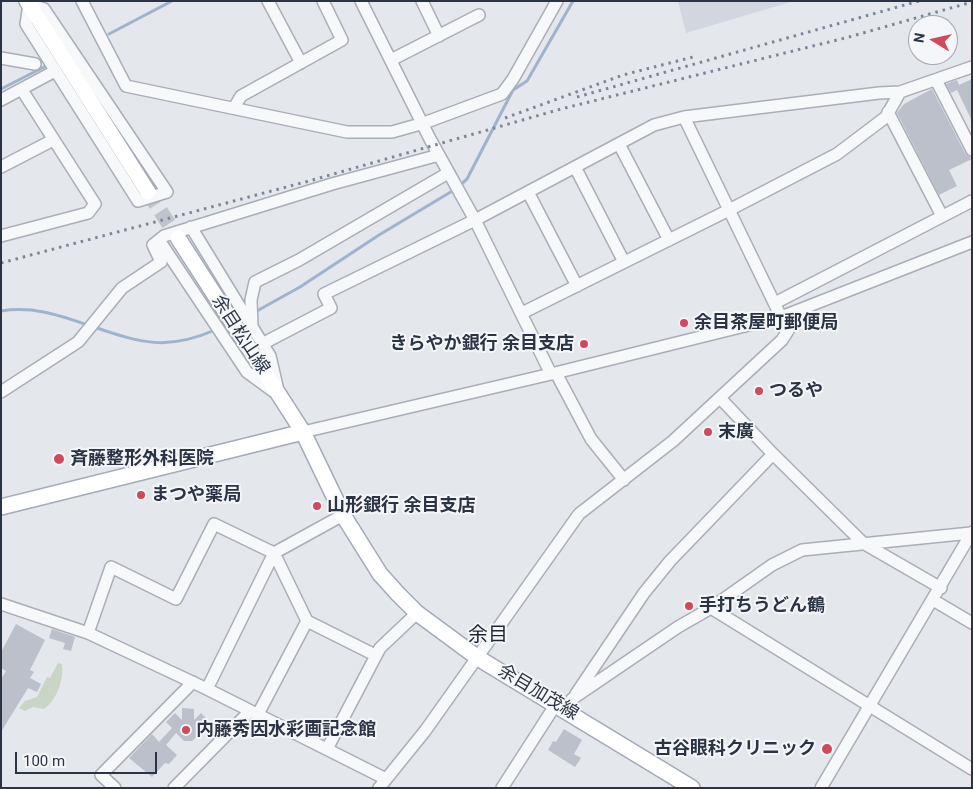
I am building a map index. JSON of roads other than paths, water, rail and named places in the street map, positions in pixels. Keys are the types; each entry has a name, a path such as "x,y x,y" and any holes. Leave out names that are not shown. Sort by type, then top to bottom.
{"main road":[{"path":"28,3 148,192"},
{"name":"余目松山線","path":"178,238 303,432"},
{"path":"1,507 303,432"},
{"name":"余目加茂線","path":"303,432 343,515 380,574 417,613 478,658 565,704 692,788"}],"street":[{"path":"82,1 126,86 347,132 392,132 424,123 502,94 513,79 558,1"},
{"path":"268,1 301,63"},
{"path":"234,108 241,96 342,40 323,1"},
{"path":"361,1 553,374 591,439 624,480"},
{"path":"422,1 439,36"},
{"path":"28,3 44,9 167,192 138,201 26,24 28,3"},
{"path":"392,60 479,15"},
{"path":"1,58 35,64"},
{"path":"262,344 331,308 324,294 475,220 654,125 684,117 900,92 972,67"},
{"path":"1,100 55,71"},
{"path":"936,80 972,150"},
{"path":"1,236 88,213 96,204 22,90"},
{"path":"522,313 837,154 886,117 900,92"},
{"path":"888,112 942,216"},
{"path":"1,604 88,634 207,689 253,714 327,749 385,785 478,658 579,514 674,441 782,340 789,329 787,315 776,303 684,117"},
{"path":"1,167 53,140"},
{"path":"619,144 669,240"},
{"path":"1,392 78,342 122,288 161,262 152,245 160,240 191,228 339,182 439,155"},
{"path":"575,167 624,262"},
{"path":"252,326 251,300 255,282 307,255 448,173"},
{"path":"528,192 577,286"},
{"path":"776,303 972,200"},
{"path":"191,228 270,356 279,395"},
{"path":"160,240 247,372 279,395"},
{"path":"303,432 553,374 787,315 972,242"},
{"path":"720,398 772,454 863,543 941,588"},
{"path":"502,788 644,593 670,561 772,454"},
{"path":"207,689 274,553 343,515"},
{"path":"88,634 111,567 176,599 214,524 274,553 306,621 376,655"},
{"path":"565,704 678,627 711,608 772,565 802,550 972,532 968,550 933,600 821,788"},
{"path":"933,600 972,623"},
{"path":"711,608 972,768"},
{"path":"327,749 380,648 417,613"},
{"path":"174,788 253,714 306,621"},
{"path":"115,788 101,775 192,682"}],"waterway":[{"path":"109,34 172,1"},
{"path":"459,186 467,179 513,90 527,81 573,1"},
{"path":"1,89 44,67"},
{"path":"255,312 300,287 379,235 454,190"},
{"path":"1,311 35,311 88,325"},
{"path":"94,327 140,341 154,342 182,341 215,330"}],"tunnel":[{"path":"148,192 178,238"}],"railway":[{"path":"577,97 919,1"},
{"path":"1,263 309,181 561,109 849,37 972,2"},
{"path":"505,118 623,75 693,57"}],"place":[{"name":"余目茶屋町郵便局","path":"684,323"},
{"name":"きらやか銀行 余目支店","path":"584,344"},
{"name":"つるや","path":"759,391"},
{"name":"末廣","path":"708,432"},
{"name":"斉藤整形外科医院","path":"59,459"},
{"name":"まつや薬局","path":"141,495"},
{"name":"山形銀行 余目支店","path":"317,506"},
{"name":"手打ちうどん鶴","path":"689,606"},
{"name":"内藤秀因水彩画記念館","path":"186,730"},
{"name":"古谷眼科クリニック","path":"827,749"}],"district":[{"name":"余目","path":"488,636"}]}
